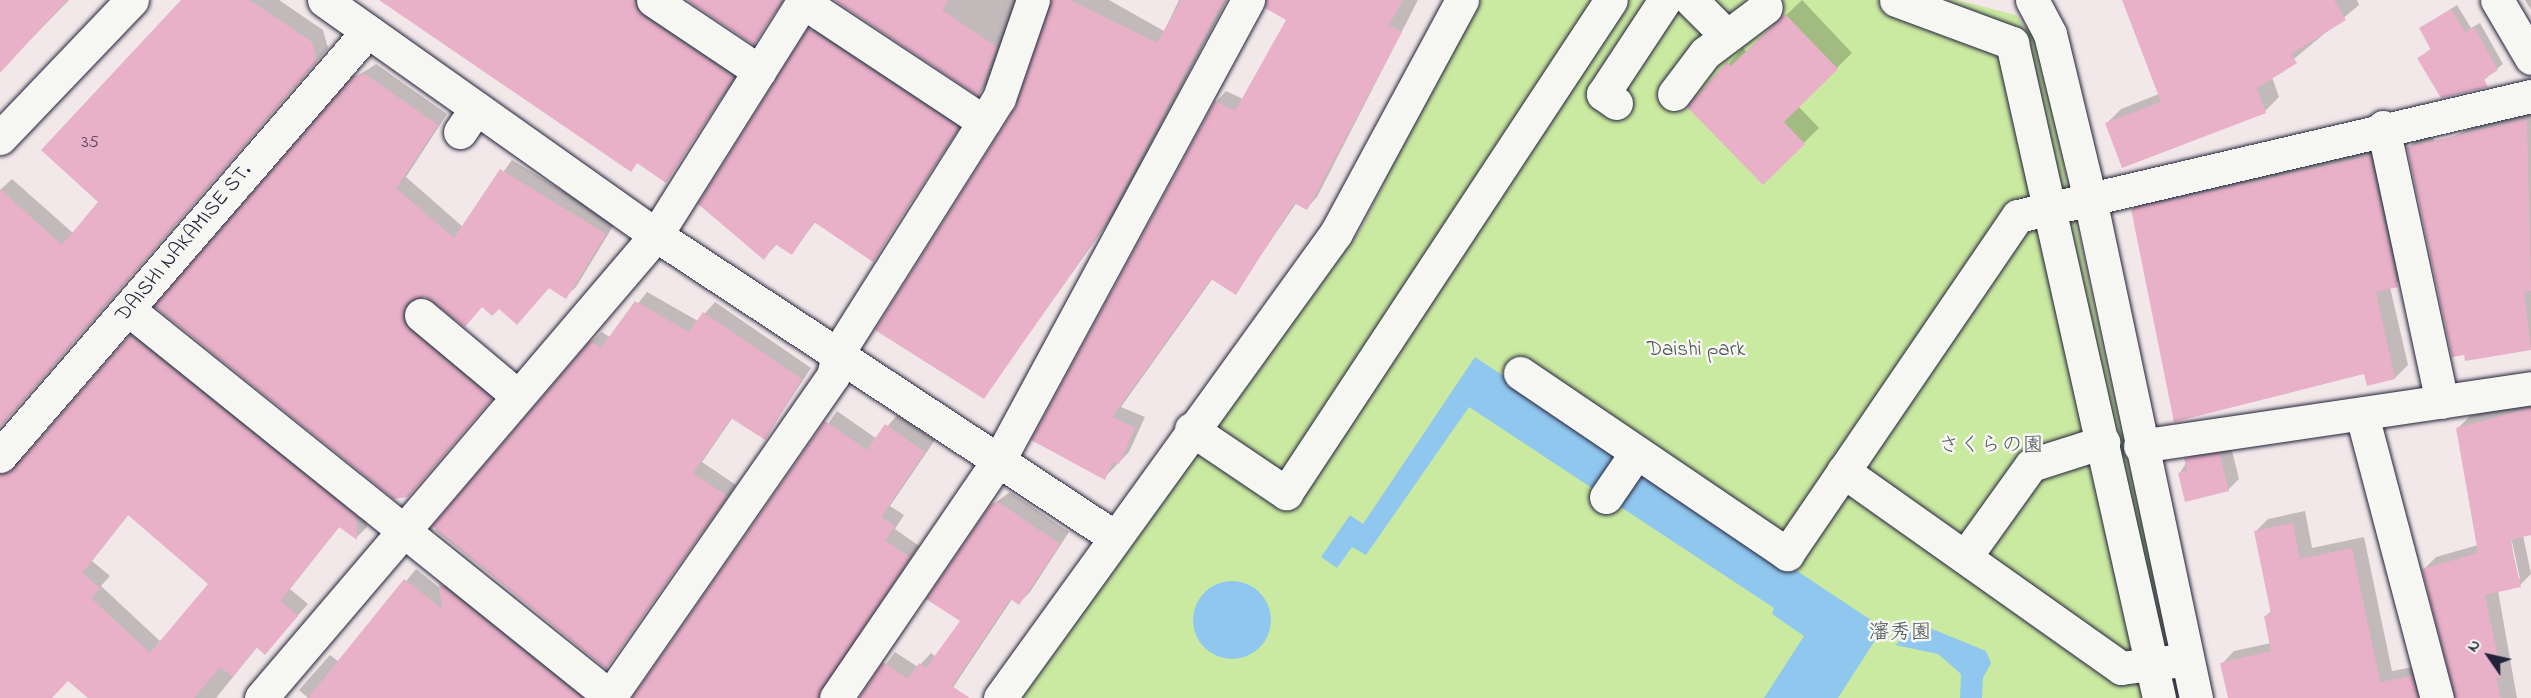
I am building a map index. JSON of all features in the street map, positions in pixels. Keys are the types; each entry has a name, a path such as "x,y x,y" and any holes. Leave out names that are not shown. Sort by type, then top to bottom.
{"street":[{"path":"0,138 132,0"},
{"path":"324,0 368,31 468,120 839,351 1113,536"},
{"path":"653,0 759,71"},
{"path":"129,310 610,697 833,376 839,351 999,98 1033,0"},
{"path":"836,698 1000,458 1248,0"},
{"path":"1000,698 1113,536 1336,233 1461,0"},
{"path":"1191,429 1286,494 1611,0"},
{"path":"1616,103 1603,94 1665,0"},
{"path":"1691,0 1727,36"},
{"path":"1896,0 2012,43 2052,208 2159,698"},
{"path":"2032,0 2050,34 2090,199 2140,446 2196,698"},
{"path":"2497,0 2531,58"},
{"path":"261,698 656,235 803,1 984,122"},
{"path":"1674,94 1705,53 1766,7"},
{"name":"DAISHI NAKAMISE ST.","path":"0,456 129,310 368,31"},
{"path":"1520,373 1787,554 2018,216 2383,127 2531,96"},
{"path":"2383,127 2442,402"},
{"path":"421,315 518,396"},
{"path":"2140,446 2362,415 2531,388"},
{"path":"2362,415 2437,698"},
{"path":"1965,557 2031,465 2103,442"},
{"path":"1606,497 1636,453"},
{"path":"1843,471 2121,668 2187,659"}],"green space":[{"name":"Daishi park","path":"1481,0 1957,0 2016,15 2037,41 2180,698 1017,698 1109,566 1361,229 1472,7"}],"water":[{"path":"1475,357 1883,628 1838,698 1764,698 1804,636 1772,614 1774,608 1469,407 1366,555 1352,547 1337,568 1321,557 1350,515 1363,524"},
{"path":"1232,581 1247,584 1260,592 1268,605 1271,620 1268,635 1260,648 1247,656 1232,659 1217,656 1204,648 1196,635 1193,620 1196,605 1204,592 1217,584"},
{"path":"1920,624 1986,651 1991,663 1983,678 1982,698 1960,698 1961,674 1938,654 1895,645"}],"building":[{"path":"0,0 67,0 0,73"},
{"path":"181,0 249,0 312,42 317,61 0,427 0,189 62,245 98,202 41,150"},
{"path":"379,0 634,0 643,16 734,77 666,183 637,163 631,172"},
{"path":"687,0 782,0 754,45"},
{"path":"834,0 949,0 942,10 997,47 978,96"},
{"path":"1051,0 1070,0 1157,43 1181,0 1224,0 1104,226 984,399 875,330 1015,108"},
{"path":"1267,0 1403,0 1389,25 1402,32 1307,210 1294,203 1236,295 1211,279 1112,417 1135,428 1119,464 1113,461 1105,480 1031,440 1215,101 1235,111 1286,20 1265,8"},
{"path":"2122,0 2334,0 2346,20 2291,54 2297,63 2257,88 2266,113 2122,168 2105,123 2161,102"},
{"path":"2451,9 2465,32 2474,27 2498,70 2484,79 2488,87 2441,98 2417,58 2431,50 2419,28"},
{"path":"1785,14 1838,69 1784,122 1805,144 1763,185 1687,107 1727,62 1731,66"},
{"path":"808,28 958,127 873,262 814,222 792,255 775,244 764,260 698,204"},
{"path":"365,74 438,125 396,188 454,238 500,169 606,234 566,299 549,288 517,325 499,309 492,316 482,307 465,327 425,297 406,303 403,321 409,329 492,399 408,497 394,499 154,306 353,76"},
{"path":"2527,119 2531,291 2524,292 2531,350 2465,361 2464,355 2452,357 2407,147"},
{"path":"2370,156 2398,287 2376,292 2395,379 2367,386 2364,374 2174,422 2131,209"},
{"path":"635,301 689,332 703,312 802,379 765,440 731,418 693,473 727,496 606,669 432,526 590,341 601,348"},
{"path":"130,335 356,516 357,540 339,527 280,601 298,616 265,655 256,647 233,677 220,667 194,698 88,698 68,681 52,698 0,698 0,474 14,468","holes":["128,515 208,584 150,653 91,598 100,588 82,573"]},
{"path":"2531,408 2531,535 2510,540 2521,587 2485,595 2502,677 2496,678 2501,698 2455,698 2422,569 2478,553 2456,428"},
{"path":"825,421 867,450 885,424 925,452 881,517 895,526 885,541 910,557 818,698 632,698"},
{"path":"2219,453 2229,491 2185,502 2178,473 2187,471 2184,458"},
{"path":"998,502 1060,544 1019,605 1010,599 952,686 970,698 859,698 883,662 908,679 919,663 926,668 960,621 926,599 991,504"},
{"path":"2293,523 2300,559 2352,548 2380,682 2412,676 2418,698 2228,698 2220,663 2271,651 2264,616 2271,614 2254,531"},
{"path":"404,579 442,609 439,583 582,698 308,698"}],"park label":[{"name":"さくらの園","path":"1991,446"},
{"name":"瀋秀園","path":"1900,633"}]}
